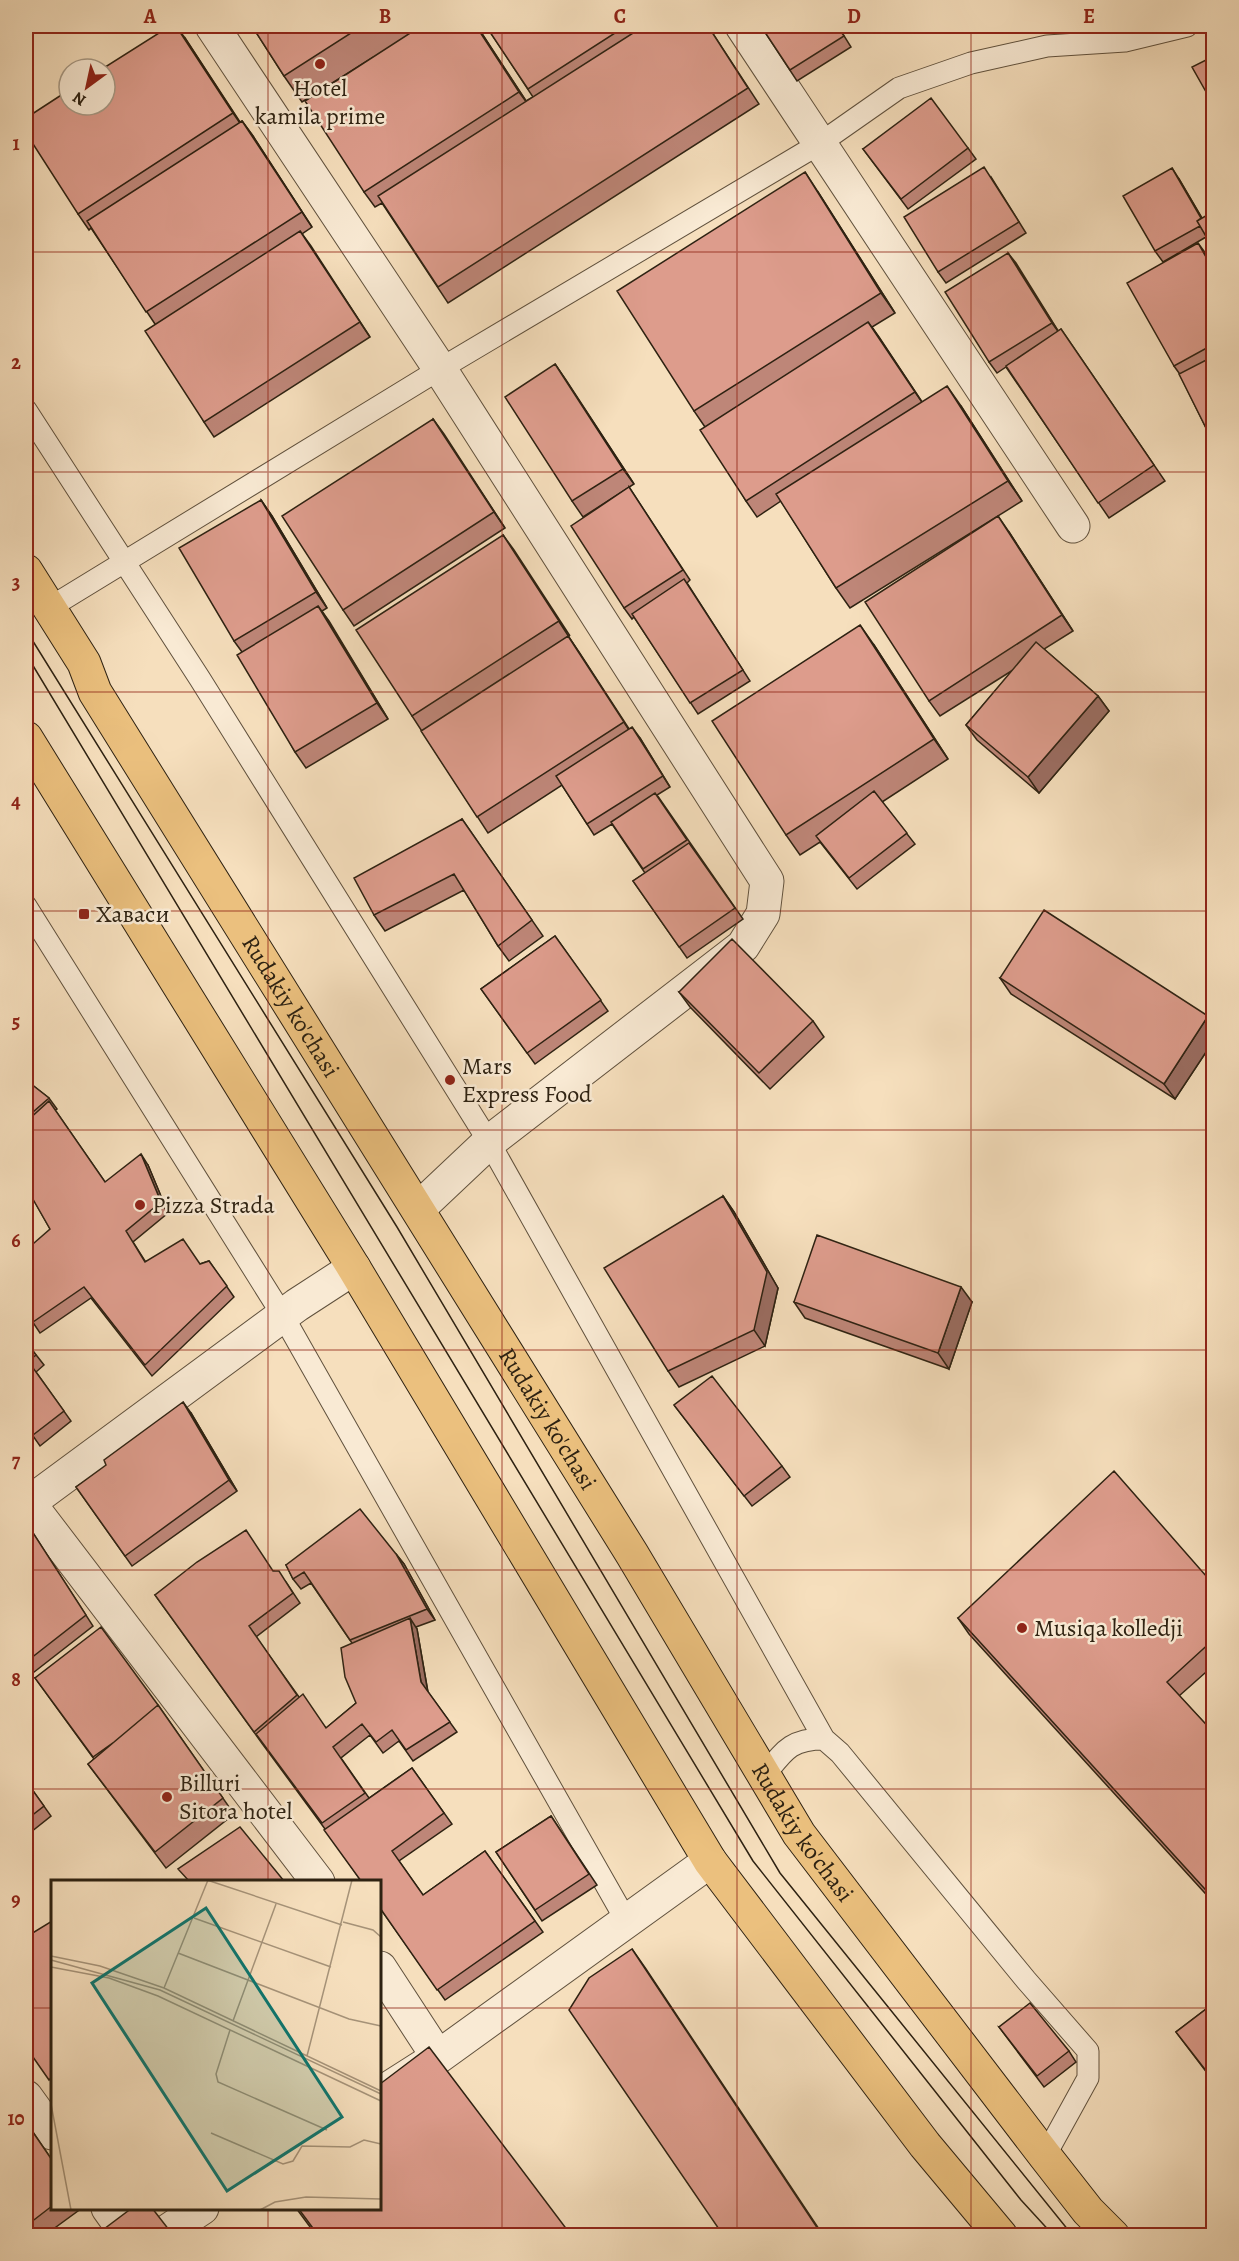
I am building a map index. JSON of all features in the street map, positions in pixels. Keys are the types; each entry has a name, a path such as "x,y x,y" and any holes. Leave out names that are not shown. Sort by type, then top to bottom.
{"main road":[{"name":"Rudakiy ko'chasi","path":"26,571 37,612 84,663 95,692 632,1554 799,1834 1088,2211 1113,2235"},
{"path":"26,738 354,1268 710,1861 925,2145 1000,2235"}],"street":[{"path":"212,26 440,369 767,881 763,914 743,945 489,1142 418,1209"},
{"path":"742,26 1072,526"},
{"path":"317,1880 26,1503 283,1316 354,1268"},
{"path":"381,2093 438,2056 710,1861"},
{"path":"381,1970 438,2056"},
{"path":"26,2097 51,2132"},
{"path":"109,2210 128,2235"},
{"path":"160,2235 199,2210"}],"lane":[{"path":"37,612 123,564 440,369 819,144 899,88 971,63 1047,46 1125,40 1187,26"},
{"path":"26,410 123,564 200,679 489,1142 824,1739 840,1753 1026,1980 1088,2051 1088,2078 1045,2156"},
{"path":"26,906 283,1316 627,1922"},
{"path":"764,1776 787,1747 806,1739 824,1739"}],"building":[{"path":"170,26 176,26 233,113 78,214 26,133 26,118 57,98 57,117 117,117 117,60"},
{"path":"252,26 362,26 284,76"},
{"path":"421,26 476,26 519,92 364,192 305,101"},
{"path":"486,26 626,26 528,89"},
{"path":"644,26 708,26 748,88 438,287 378,196"},
{"path":"761,26 837,26 844,36 790,70"},
{"path":"1214,56 1214,106 1192,67"},
{"path":"931,98 968,148 901,199 863,149"},
{"path":"242,121 302,212 146,312 87,221"},
{"path":"984,167 1019,222 938,272 904,217"},
{"path":"1172,168 1201,218 1197,221 1200,226 1155,251 1123,196"},
{"path":"805,172 881,293 694,411 617,291"},
{"path":"1214,211 1214,250 1197,221"},
{"path":"300,231 360,322 204,422 145,331"},
{"path":"1198,243 1214,271 1214,344 1174,366 1127,283"},
{"path":"1008,253 1052,323 989,362 945,292"},
{"path":"868,322 915,392 746,501 700,430"},
{"path":"1061,329 1154,465 1098,503 1006,366"},
{"path":"1214,356 1214,436 1211,438 1179,374"},
{"path":"555,364 623,469 572,501 505,397"},
{"path":"947,386 1008,481 836,588 776,494"},
{"path":"433,419 494,512 343,610 282,516"},
{"path":"629,487 683,570 624,608 571,526"},
{"path":"261,500 316,592 234,641 179,548"},
{"path":"998,516 1062,615 929,701 865,602"},
{"path":"503,535 559,621 412,716 356,630"},
{"path":"684,579 743,670 690,703 632,614"},
{"path":"318,606 377,703 295,752 237,655"},
{"path":"860,625 934,739 786,835 712,721"},
{"path":"568,636 624,722 477,817 421,731"},
{"path":"1036,642 1098,696 1028,777 966,725"},
{"path":"632,727 663,776 587,824 556,776"},
{"path":"874,791 907,833 849,878 816,836"},
{"path":"655,793 687,840 643,869 611,822"},
{"path":"462,819 532,920 498,946 454,874 374,915 354,878"},
{"path":"689,843 735,908 679,947 633,881"},
{"path":"1044,910 1208,1016 1164,1084 1000,978"},
{"path":"555,936 601,1000 527,1053 481,989"},
{"path":"732,939 813,1021 759,1073 679,992"},
{"path":"26,1080 49,1098 26,1118"},
{"path":"49,1101 105,1182 141,1154 161,1202 126,1231 145,1262 183,1239 200,1264 209,1261 227,1286 145,1365 84,1287 33,1322 26,1312 26,1250 50,1229 26,1187 26,1122"},
{"path":"723,1196 767,1272 754,1330 668,1371 604,1268"},
{"path":"817,1235 961,1287 938,1353 794,1302"},
{"path":"26,1342 36,1355 28,1361 64,1411 33,1435 26,1425"},
{"path":"712,1376 782,1466 744,1496 674,1405"},
{"path":"183,1402 229,1480 125,1556 76,1487 106,1465 104,1460"},
{"path":"1114,1471 1214,1585 1214,1639 1167,1682 1214,1733 1214,1899 958,1618"},
{"path":"360,1509 396,1554 427,1609 350,1640 304,1572 293,1579 286,1565"},
{"path":"26,1522 86,1615 26,1662"},
{"path":"246,1530 273,1571 279,1571 293,1593 249,1626 297,1695 254,1732 155,1595 197,1562"},
{"path":"410,1618 421,1682 450,1722 406,1750 392,1730 376,1742 362,1724 333,1747 365,1793 322,1823 256,1734 303,1694 326,1728 356,1703 345,1677 341,1648"},
{"path":"101,1627 158,1705 93,1757 35,1678"},
{"name":"Billuri Sitora hotel","path":"158,1705 223,1798 155,1852 88,1764"},
{"path":"412,1768 444,1813 392,1851 423,1895 485,1851 535,1921 437,1990 381,1909 381,1880 360,1880 324,1830"},
{"path":"26,1781 44,1806 26,1820"},
{"path":"551,1816 589,1874 535,1910 496,1852"},
{"path":"240,1827 283,1880 188,1880 178,1869"},
{"path":"51,1922 51,2078 49,2080 26,2047 26,1937"},
{"path":"632,1949 822,2235 723,2235 569,2010 589,1978"},
{"path":"1030,2003 1069,2051 1037,2076 999,2027"},
{"path":"1214,2003 1214,2081 1176,2032"},
{"path":"429,2047 571,2235 318,2235 299,2210 381,2210 381,2083"},
{"path":"26,2122 51,2159 51,2207 26,2226"},
{"path":"129,2210 154,2210 173,2235 96,2235"}],"tram line":[{"path":"26,630 397,1227 780,1873 1073,2236"},
{"path":"26,654 753,1861 1021,2200 1054,2236"}],"place":[{"name":"Hotel kamila prime","path":"320,64"},
{"name":"Хаваси","path":"84,914"},
{"name":"Mars Express Food","path":"450,1080"},
{"name":"Pizza Strada","path":"140,1205"},
{"name":"Musiqa kolledji","path":"1022,1628"},
{"name":"Billuri Sitora hotel","path":"167,1797"}]}
